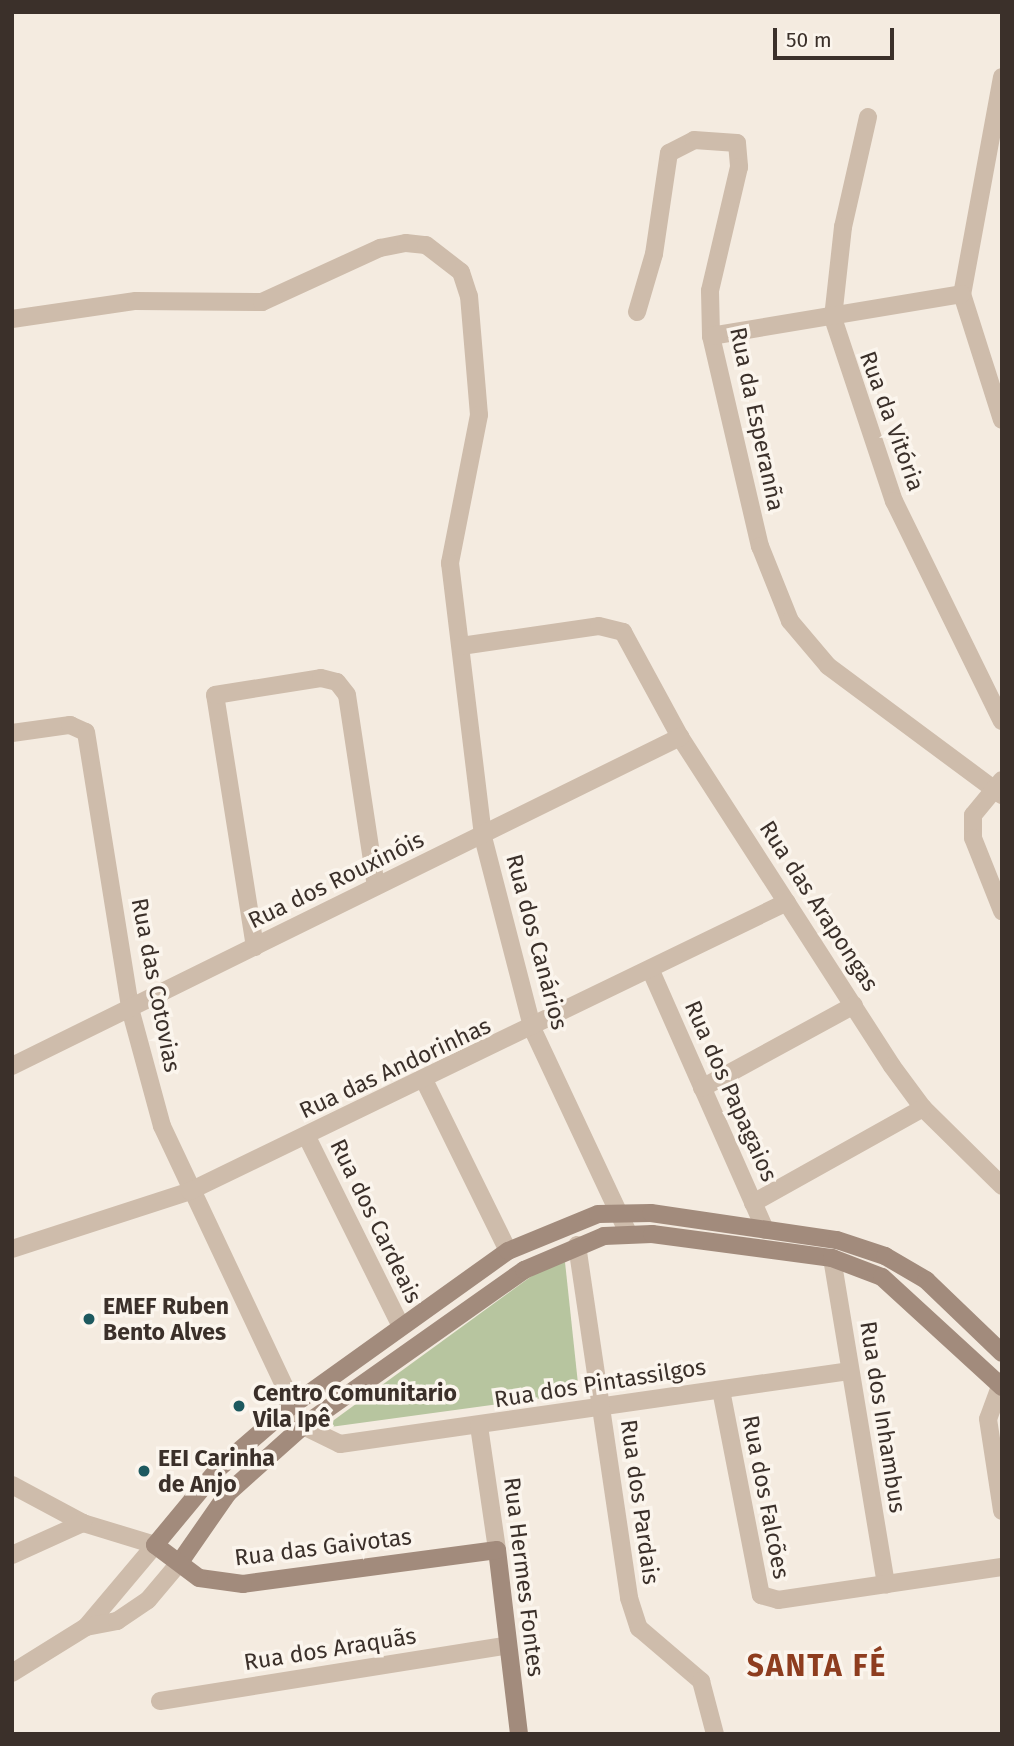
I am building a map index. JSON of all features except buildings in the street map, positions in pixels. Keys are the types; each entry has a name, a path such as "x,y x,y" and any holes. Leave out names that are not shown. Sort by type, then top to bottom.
{"street":[{"path":"1002,77 962,294 1002,420"},
{"name":"Rua da Vitória","path":"868,117 844,227 833,318 894,501 1002,721"},
{"name":"Rua da Esperanña","path":"637,312 654,254 669,153 694,140 730,140 741,150 710,291 711,336 760,546 790,621 828,666 999,787"},
{"path":"12,319 136,301 262,302 380,248 406,243 426,245 449,261 469,296 480,415 450,563 461,646"},
{"path":"711,336 833,318 962,294"},
{"name":"Rua das Arapongas","path":"461,646 599,626 623,632 680,737 923,1108 1002,1186"},
{"name":"Rua dos Canários","path":"461,646 483,838 533,1030 628,1233"},
{"path":"255,947 215,695 321,678 337,681 347,695 376,886"},
{"name":"Rua das Cotovias","path":"12,733 70,724 86,732 131,1012 162,1126 290,1407"},
{"name":"Rua dos Rouxinóis","path":"13,1060 131,1012 376,886 483,838 680,737"},
{"path":"999,787 973,815 972,838 1002,911"},
{"name":"Rua das Andorinhas","path":"12,1250 190,1191 533,1030 787,902"},
{"name":"Rua dos Papagaios","path":"651,971 765,1230"},
{"path":"702,1088 855,1005"},
{"path":"425,1082 508,1251"},
{"path":"753,1203 923,1108"},
{"name":"Rua dos Cardeais","path":"307,1137 401,1326"},
{"path":"12,1673 86,1627 219,1468 290,1407 508,1251 573,1221 618,1210 837,1240 885,1256 926,1280 1002,1353"},
{"path":"86,1627 117,1621 148,1600 180,1562 228,1493 303,1426 524,1270 577,1245 628,1233 832,1258 882,1277 1001,1384 989,1419 1002,1511"},
{"name":"Rua dos Pardais","path":"577,1245 635,1618 648,1637 701,1681 715,1734"},
{"name":"Rua dos Inhambus","path":"832,1258 886,1585"},
{"name":"Rua dos Pintassilgos","path":"290,1407 303,1426 340,1444 849,1371"},
{"name":"Rua dos Falcões","path":"721,1390 755,1585 761,1595 778,1600 886,1585"},
{"name":"Rua Hermes Fontes","path":"479,1426 519,1734"},
{"name":"Rua das Gaivotas","path":"12,1485 83,1523 155,1545 215,1584 243,1584 497,1550"},
{"path":"12,1555 83,1523"},
{"path":"886,1585 1002,1567"},
{"name":"Rua dos Araquãs","path":"160,1701 508,1644"}],"green space":[{"path":"565,1262 579,1393 323,1428 540,1270"}],"place":[{"name":"EMEF Ruben Bento Alves","path":"89,1319"},
{"name":"Centro Comunitario Vila Ipê","path":"239,1406"},
{"name":"EEI Carinha de Anjo","path":"144,1471"}],"district":[{"name":"SANTA FÉ","path":"817,1666"}]}
